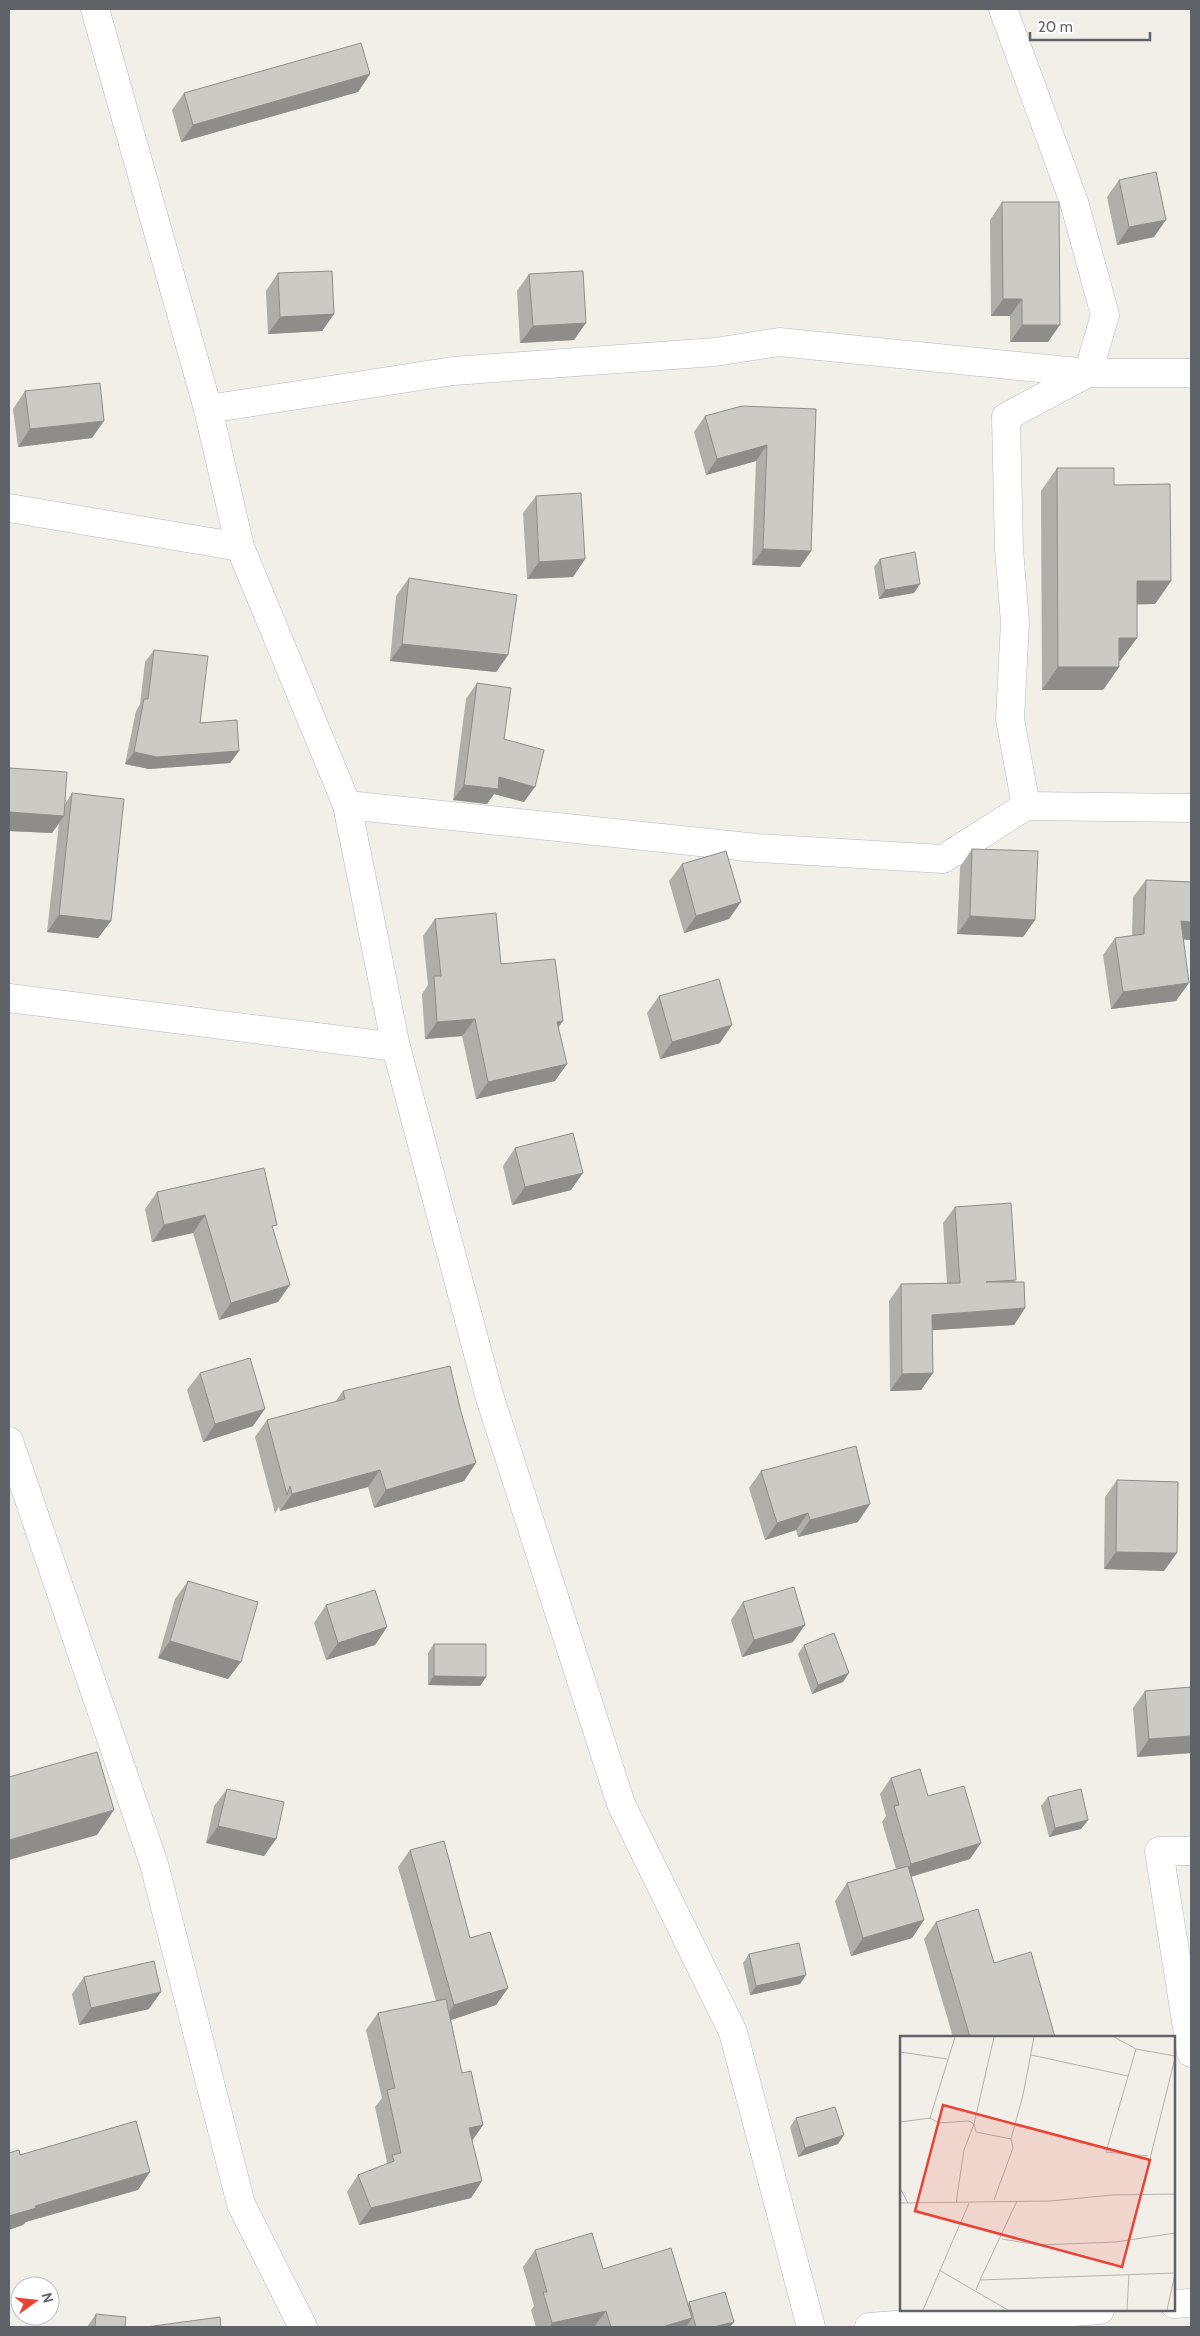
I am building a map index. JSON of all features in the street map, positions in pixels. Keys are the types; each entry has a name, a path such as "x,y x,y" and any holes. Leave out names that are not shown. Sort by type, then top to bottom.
{"street":[{"path":"95,9 208,409 240,547 347,805 396,1047 488,1395 621,1804 733,2032 810,2327"},
{"path":"1004,9 1074,202 1105,315 1088,373 1006,417 1009,550 1015,622 1010,719 1026,806"},
{"path":"208,409 453,371 715,352 779,342 1088,373 1191,373"},
{"path":"9,508 240,547"},
{"path":"347,805 757,848 943,859 1026,806 1191,808"},
{"path":"9,998 396,1047"},
{"path":"9,1441 154,1864 242,2204 303,2327"},
{"path":"1191,1851 1159,1851 1191,2053"},
{"path":"1175,2304 1191,2303"},
{"path":"868,2327 1086,2311"}],"building":[{"path":"361,43 370,74 193,125 184,93"},
{"path":"1156,172 1166,220 1129,227 1119,180"},
{"path":"1002,202 1059,202 1060,325 1022,325 1022,299 1003,299"},
{"path":"332,271 334,314 280,317 278,273"},
{"path":"583,271 586,323 533,326 529,274"},
{"path":"100,383 104,421 30,429 25,391"},
{"path":"742,406 816,409 811,551 763,549 767,445 717,459 705,416"},
{"path":"1057,468 1114,468 1114,485 1170,484 1171,581 1137,581 1137,638 1119,638 1119,667 1058,667"},
{"path":"581,493 585,559 539,562 536,496"},
{"path":"915,552 920,584 885,590 880,559"},
{"path":"409,578 517,595 508,655 402,644"},
{"path":"154,650 208,656 200,723 237,720 239,751 157,757 134,752 144,699 148,699"},
{"path":"477,683 511,688 504,739 544,750 535,787 499,777 498,789 464,785"},
{"path":"9,768 67,772 64,816 9,812"},
{"path":"72,793 124,799 111,921 59,915"},
{"path":"972,849 1038,851 1035,920 970,916"},
{"path":"726,851 741,902 696,916 682,864"},
{"path":"1146,880 1191,882 1191,922 1181,921 1189,983 1123,992 1115,938 1144,934"},
{"path":"496,913 501,964 555,959 563,1021 557,1022 567,1064 488,1082 475,1019 437,1022 434,976 441,976 435,919"},
{"path":"719,979 732,1025 672,1042 659,996"},
{"path":"573,1133 583,1173 525,1187 515,1148"},
{"path":"264,1168 277,1225 272,1226 290,1285 231,1303 205,1215 164,1225 157,1192"},
{"path":"1011,1203 1016,1280 986,1282 1024,1282 1025,1308 932,1315 933,1373 902,1374 901,1284 960,1283 955,1207"},
{"path":"250,1358 265,1409 215,1424 200,1373"},
{"path":"450,1366 476,1463 386,1490 380,1470 292,1494 290,1486 287,1495 267,1420 345,1399 343,1391"},
{"path":"856,1446 870,1504 810,1520 808,1513 777,1523 761,1471"},
{"path":"1117,1480 1178,1482 1177,1553 1116,1552"},
{"path":"188,1581 258,1602 241,1662 170,1641"},
{"path":"794,1587 805,1625 754,1640 743,1602"},
{"path":"375,1590 387,1627 338,1643 326,1605"},
{"path":"834,1633 849,1673 818,1685 804,1645"},
{"path":"434,1644 486,1644 486,1677 434,1676"},
{"path":"1191,1687 1191,1736 1149,1739 1145,1691"},
{"path":"97,1752 114,1810 9,1840 9,1777"},
{"path":"920,1769 928,1796 964,1786 981,1843 911,1864 894,1806 899,1805 891,1778"},
{"path":"227,1789 284,1802 276,1839 218,1826"},
{"path":"1081,1789 1088,1820 1055,1828 1048,1797"},
{"path":"444,1841 470,1938 490,1932 508,1988 454,2005 410,1850"},
{"path":"908,1866 924,1920 863,1938 847,1883"},
{"path":"978,1909 994,1963 1031,1952 1055,2036 970,2036 936,1922"},
{"path":"799,1943 806,1975 756,1986 749,1954"},
{"path":"154,1961 161,1992 91,2008 84,1977"},
{"path":"446,1999 462,2073 471,2071 483,2125 469,2128 482,2181 371,2208 358,2175 394,2161 392,2155 401,2153 387,2090 395,2088 378,2013"},
{"path":"835,2107 844,2135 805,2148 796,2118"},
{"path":"136,2121 150,2172 35,2206 36,2208 9,2216 9,2153 19,2150 20,2155"},
{"path":"592,2233 603,2269 671,2248 692,2318 662,2327 611,2327 606,2311 552,2323 543,2292 547,2292 535,2250"},
{"path":"725,2292 734,2322 713,2327 696,2327 689,2302"},
{"path":"96,2314 126,2317 125,2327 95,2327"},
{"path":"220,2317 221,2327 146,2327"}]}
